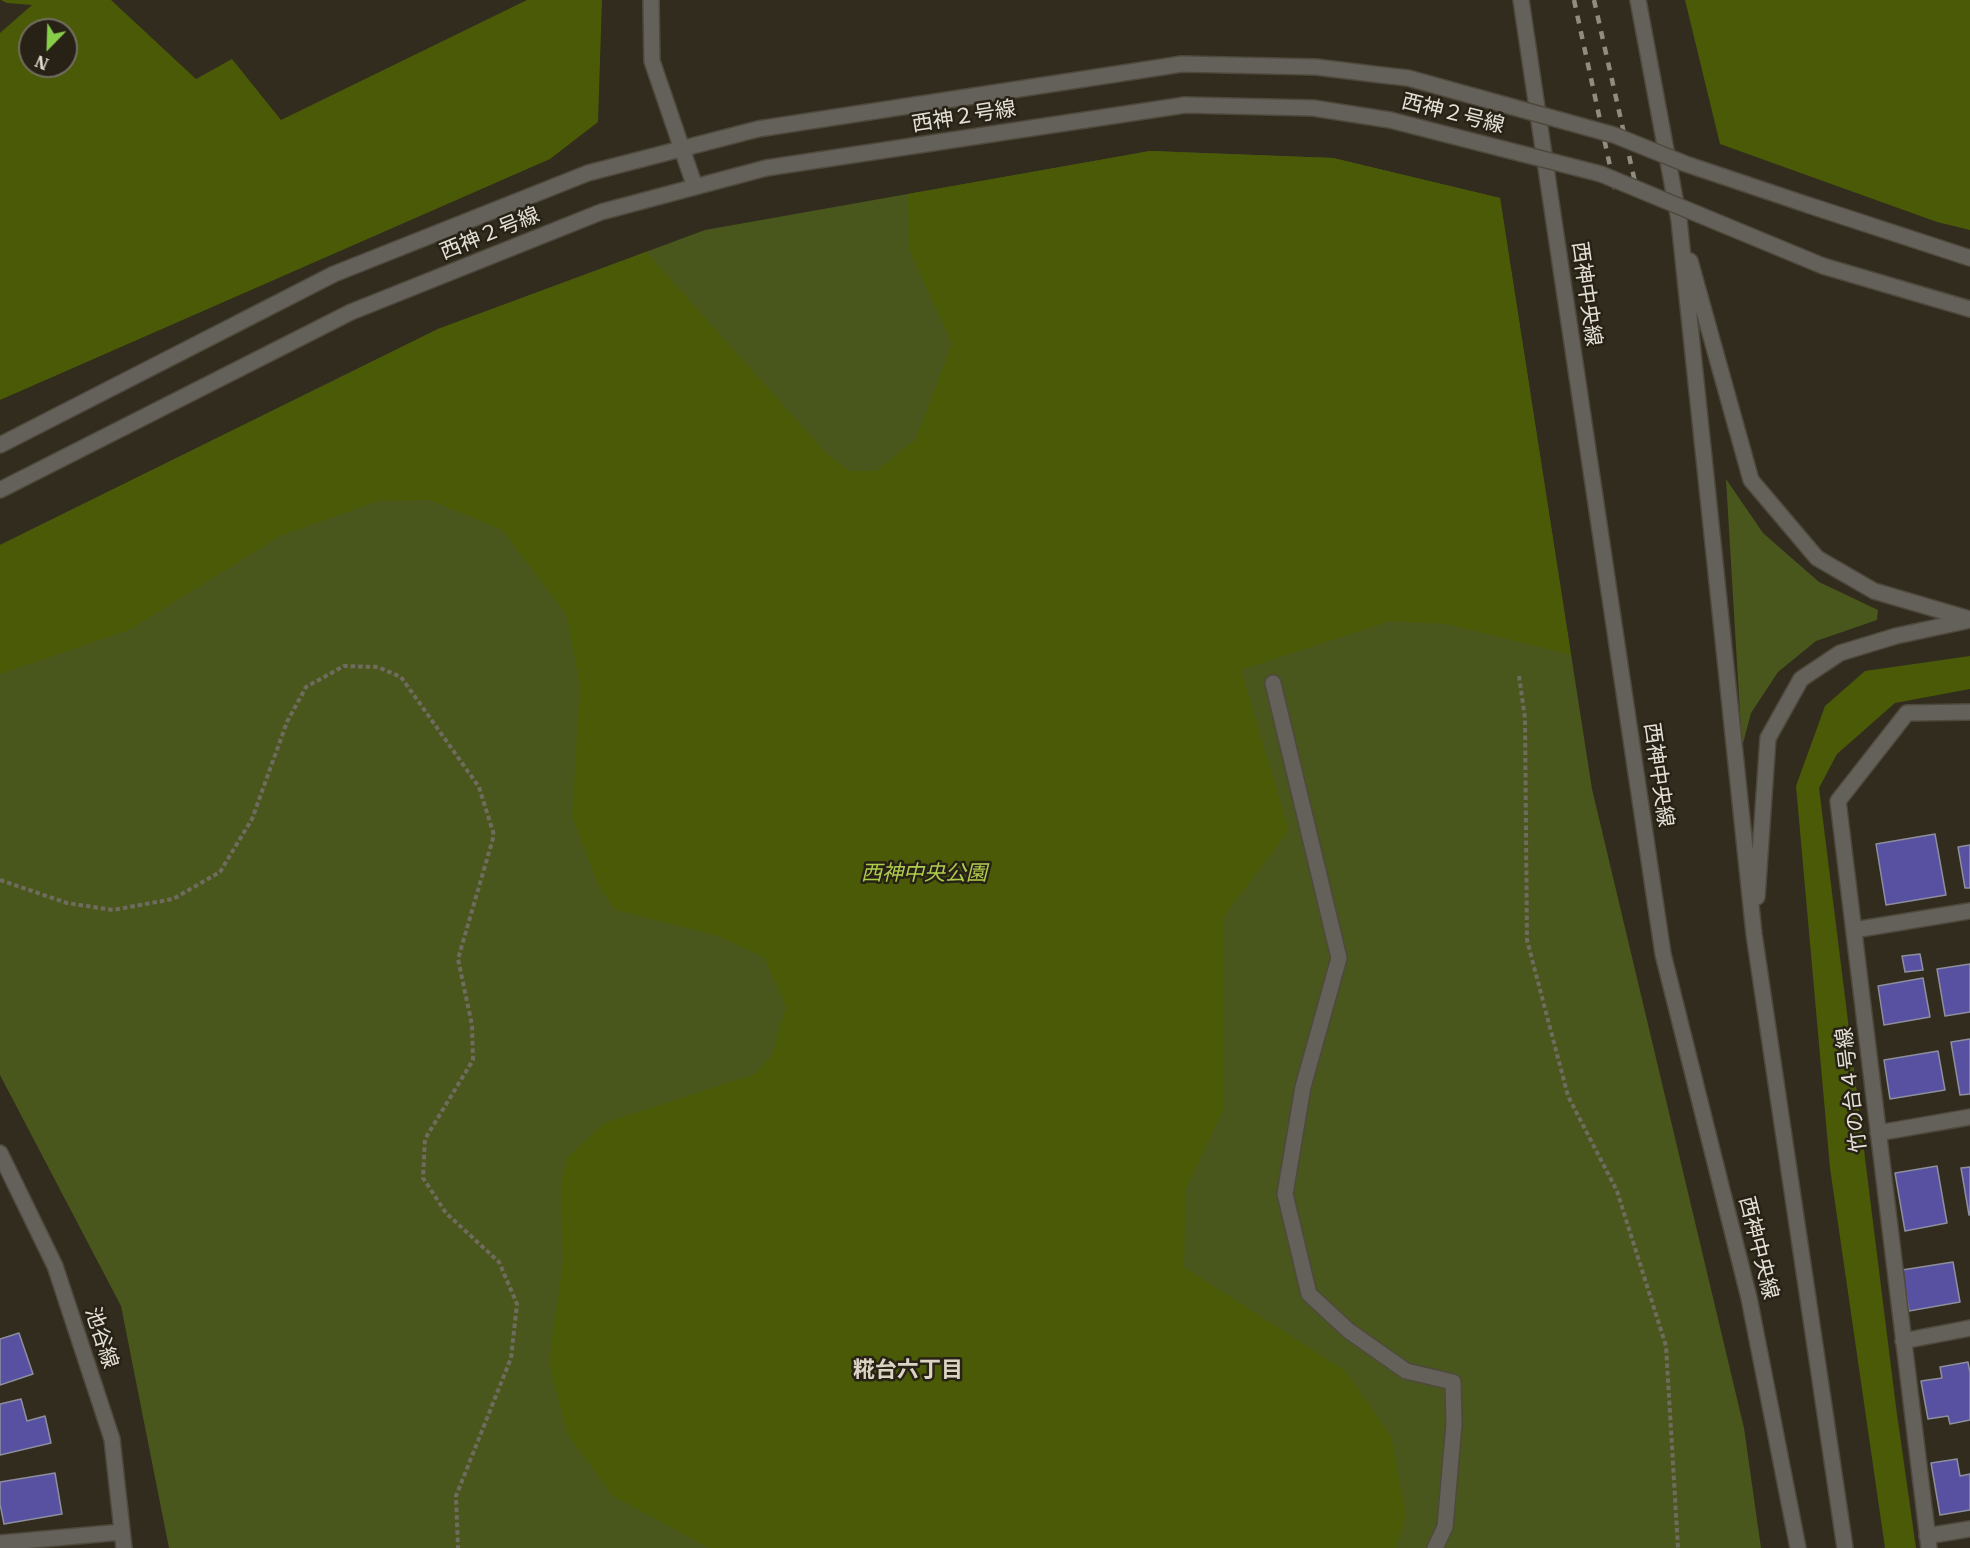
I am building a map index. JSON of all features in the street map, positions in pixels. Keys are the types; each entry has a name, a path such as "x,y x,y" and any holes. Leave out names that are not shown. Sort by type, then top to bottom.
{"street":[{"path":"651,0 652,61 695,187"},
{"path":"1509,0 1528,45"},
{"name":"西神中央線","path":"1521,0 1663,954 1749,1298 1798,1548"},
{"name":"西神中央線","path":"1638,0 1679,220 1754,934 1845,1548"},
{"name":"西神２号線","path":"0,445 334,274 588,173 758,129 1182,64 1316,68 1408,78 1614,135 1686,164 1970,258"},
{"name":"西神２号線","path":"0,490 351,312 601,212 766,168 1185,105 1313,108 1390,120 1601,174 1823,266 1970,309"},
{"path":"1679,220 1751,480 1817,558 1874,591 1970,619"},
{"path":"1754,934 1768,738 1801,679 1840,653 1896,636 1970,619"},
{"path":"1273,683 1338,958 1304,1087 1285,1194 1309,1294 1349,1331 1406,1371 1453,1382 1454,1424 1445,1527 1436,1548"},
{"name":"竹の台４号線","path":"1928,1542 1838,801 1907,713 1970,712"},
{"path":"1854,930 1970,911"},
{"path":"1878,1132 1970,1117"},
{"name":"池谷線","path":"0,1153 55,1266 112,1439 124,1548"},
{"path":"1904,1341 1970,1328"},
{"path":"1928,1542 1970,1529"},
{"path":"0,1543 122,1532"}],"path":[{"path":"0,880 67,903 113,910 173,899 220,872 252,819 287,722 306,687 344,666 378,667 401,677 479,788 494,835 458,959 472,1025 473,1060 425,1139 423,1178 446,1213 499,1262 517,1304 511,1358 456,1496 458,1548"},
{"path":"1520,676 1525,718 1527,940 1568,1096 1617,1191 1666,1346 1678,1548"}],"green space":[{"path":"1,0 111,0 196,79 232,59 281,120 527,0 602,0 598,122 550,159 0,400 0,33 32,5 7,3"},
{"path":"1685,0 1970,0 1970,230 1937,222 1720,144"},
{"name":"西神中央公園","path":"1150,151 1333,158 1500,198 1592,789 1744,1428 1761,1548 169,1548 121,1306 0,1075 0,545 438,329 705,230"},
{"path":"1150,151 1333,158 1500,198 1571,655 1446,624 1390,621 1241,670 1289,830 1224,916 1224,1108 1186,1189 1184,1267 1345,1371 1391,1436 1406,1515 1396,1548 709,1548 613,1496 568,1435 549,1364 563,1261 561,1183 567,1158 604,1123 755,1074 772,1055 786,1006 764,957 718,936 616,910 600,889 572,817 580,686 566,614 502,530 430,500 378,501 280,536 129,630 0,674 0,545 438,329 646,252 828,455 850,471 876,471 916,439 952,343 909,250 908,194"},
{"path":"1726,479 1763,533 1819,582 1878,610 1877,620 1816,641 1778,672 1751,713 1742,747"},
{"path":"1970,656 1970,689 1895,703 1837,754 1819,788 1896,1407 1916,1548 1885,1548 1830,1168 1796,786 1825,706 1865,671"}],"building":[{"path":"1935,834 1946,895 1886,905 1876,844"},
{"path":"1970,845 1970,888 1965,888 1958,847"},
{"path":"1920,954 1923,970 1905,972 1902,956"},
{"path":"1970,964 1970,1012 1945,1016 1937,969"},
{"path":"1923,978 1930,1017 1884,1025 1878,986"},
{"path":"1970,1039 1970,1094 1960,1095 1951,1042"},
{"path":"1938,1051 1945,1090 1890,1099 1884,1060"},
{"path":"1937,1166 1947,1223 1905,1231 1895,1173"},
{"path":"1970,1167 1970,1215 1969,1215 1961,1168"},
{"path":"1953,1262 1960,1302 1909,1311 1902,1270"},
{"path":"19,1333 33,1374 0,1385 0,1339"},
{"path":"1968,1362 1970,1420 1950,1424 1948,1416 1928,1419 1921,1381 1942,1378 1940,1367"},
{"path":"21,1399 27,1421 45,1416 51,1443 0,1455 0,1404"},
{"path":"1957,1459 1960,1476 1970,1474 1970,1510 1940,1515 1931,1463"},
{"path":"55,1473 62,1514 4,1524 0,1504 0,1482"}],"railway":[{"path":"1574,0 1615,189"},
{"path":"1594,0 1637,191"}],"district":[{"name":"糀台六丁目","path":"908,1371"}]}
